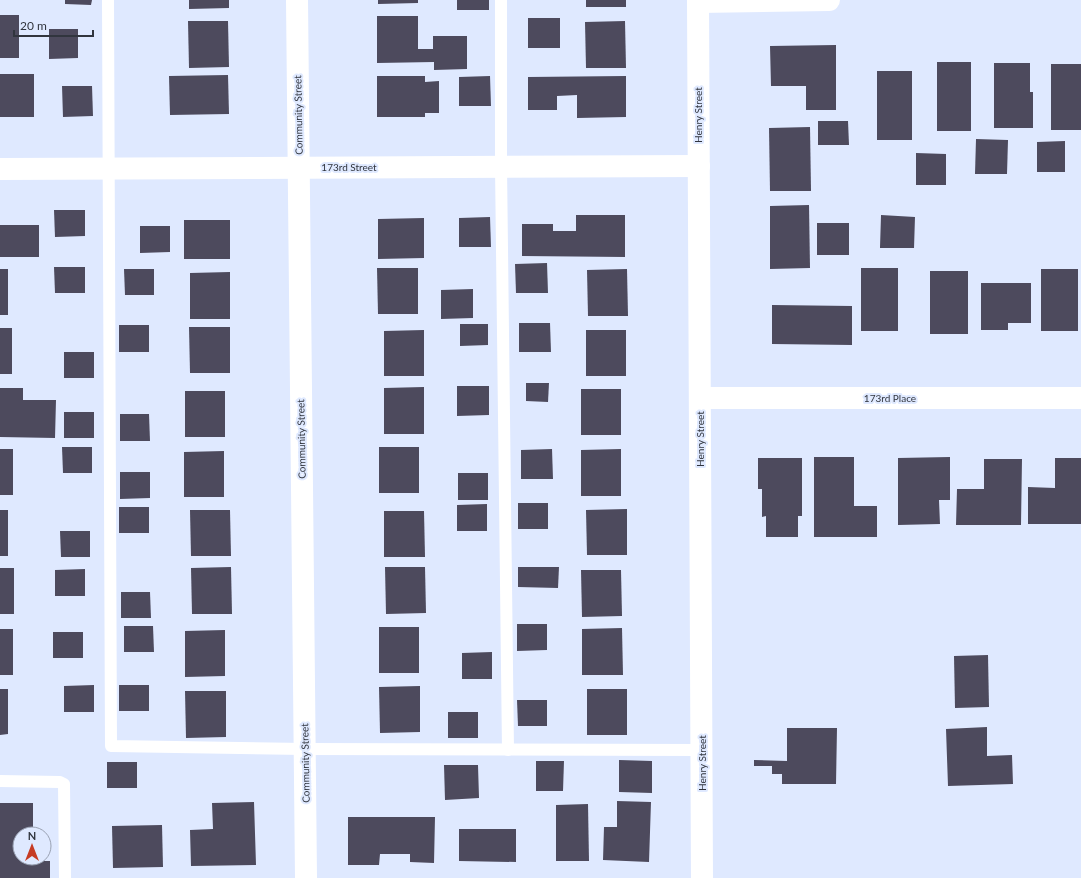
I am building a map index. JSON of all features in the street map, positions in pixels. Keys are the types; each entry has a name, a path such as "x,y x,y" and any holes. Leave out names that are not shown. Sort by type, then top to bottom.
{"street":[{"name":"Community Street","path":"297,0 306,878"},
{"path":"698,1 829,0"},
{"name":"Henry Street","path":"698,1 702,878"},
{"name":"173rd Street","path":"0,169 699,166"},
{"name":"173rd Place","path":"700,398 1081,398"}],"lane":[{"path":"108,0 111,746 304,749 702,750"},
{"path":"501,0 501,166 508,750"},
{"path":"0,780 60,782 64,784 65,878"}],"building":[{"path":"65,0 92,0 91,5 65,4"},
{"path":"189,0 229,0 229,8 189,9"},
{"path":"378,0 418,0 418,3 378,4"},
{"path":"457,0 489,0 489,10 457,10"},
{"path":"586,0 626,0 626,7 586,7"},
{"path":"0,15 19,15 19,58 0,58"},
{"path":"377,16 418,16 418,49 433,49 433,36 467,36 467,69 434,70 434,62 377,63"},
{"path":"528,18 560,18 560,48 528,48"},
{"path":"188,21 228,21 229,67 189,68"},
{"path":"625,21 626,68 586,68 585,22"},
{"path":"49,29 78,29 78,58 49,59"},
{"path":"836,45 836,110 806,110 806,86 771,86 770,46"},
{"path":"937,62 971,62 971,131 937,131"},
{"path":"994,63 1030,63 1030,92 1033,92 1033,128 994,128"},
{"path":"1051,64 1081,64 1081,130 1051,130"},
{"path":"877,71 912,71 912,140 877,140"},
{"path":"0,74 34,74 34,117 0,117"},
{"path":"228,75 229,114 170,115 169,76"},
{"path":"377,76 425,76 425,82 439,81 439,113 425,113 425,117 377,117"},
{"path":"490,76 491,106 459,106 459,77"},
{"path":"626,76 626,117 577,118 577,95 557,96 557,110 528,110 528,77"},
{"path":"62,86 92,86 93,116 63,117"},
{"path":"818,121 848,121 849,145 818,145"},
{"path":"810,127 811,191 770,191 769,128"},
{"path":"976,139 1008,140 1007,174 975,174"},
{"path":"1065,141 1065,172 1037,172 1037,142"},
{"path":"916,153 946,154 946,185 916,185"},
{"path":"809,205 810,268 770,269 770,206"},
{"path":"54,210 85,210 85,236 55,237"},
{"path":"576,215 625,215 625,257 522,256 522,224 553,224 553,231 576,231"},
{"path":"881,215 915,217 914,248 880,248"},
{"path":"490,217 491,247 459,247 459,218"},
{"path":"424,218 424,258 378,259 378,219"},
{"path":"184,220 230,220 230,259 184,259"},
{"path":"817,223 849,223 849,255 817,255"},
{"path":"0,225 39,225 39,257 0,257"},
{"path":"140,226 170,226 170,252 140,253"},
{"path":"547,263 548,293 516,293 515,264"},
{"path":"54,267 85,267 85,293 55,293"},
{"path":"377,268 418,268 418,314 378,314"},
{"path":"861,268 898,268 898,331 861,331"},
{"path":"0,269 8,269 8,315 0,315"},
{"path":"124,269 154,269 154,295 125,295"},
{"path":"627,269 628,316 588,316 587,270"},
{"path":"1041,269 1078,269 1078,331 1041,331"},
{"path":"930,271 968,271 968,334 930,334"},
{"path":"230,272 230,319 190,319 190,273"},
{"path":"981,283 1031,283 1031,323 1008,323 1008,330 981,330"},
{"path":"473,289 473,318 441,319 441,290"},
{"path":"772,305 852,306 852,345 772,344"},
{"path":"519,323 550,323 551,352 519,352"},
{"path":"460,324 488,324 488,345 460,346"},
{"path":"119,325 149,325 149,352 119,352"},
{"path":"189,327 230,327 230,373 190,373"},
{"path":"0,328 12,328 12,374 0,374"},
{"path":"424,330 424,376 384,376 384,331"},
{"path":"586,330 626,330 626,376 586,376"},
{"path":"64,352 94,352 94,378 64,378"},
{"path":"526,383 549,383 548,402 526,401"},
{"path":"457,386 489,386 489,415 457,416"},
{"path":"424,387 424,434 384,434 384,388"},
{"path":"0,388 23,388 23,400 56,400 55,438 0,437"},
{"path":"581,389 621,389 621,435 581,435"},
{"path":"185,391 225,391 225,437 185,437"},
{"path":"64,412 94,412 94,438 64,438"},
{"path":"120,414 149,414 150,441 120,441"},
{"path":"62,447 92,447 92,473 63,473"},
{"path":"379,447 419,447 419,493 379,493"},
{"path":"0,449 13,449 13,495 0,495"},
{"path":"552,449 553,479 521,479 521,450"},
{"path":"621,449 621,496 581,496 581,450"},
{"path":"224,451 224,497 184,497 184,452"},
{"path":"814,457 854,457 854,506 877,506 877,537 814,537"},
{"path":"950,457 950,500 939,500 940,524 898,525 898,458"},
{"path":"758,458 802,458 802,516 798,516 798,537 766,537 766,516 762,517 762,489 758,489"},
{"path":"1055,458 1081,458 1081,524 1028,524 1028,487 1055,488"},
{"path":"984,459 1022,459 1021,525 956,525 957,489 984,489"},
{"path":"120,472 150,472 150,498 120,499"},
{"path":"458,473 488,473 488,500 458,500"},
{"path":"518,503 548,503 548,529 518,529"},
{"path":"487,504 487,531 457,531 457,505"},
{"path":"119,507 149,507 149,533 119,533"},
{"path":"627,509 627,555 587,555 586,510"},
{"path":"0,510 8,510 8,556 0,556"},
{"path":"190,510 230,510 231,556 191,556"},
{"path":"384,511 424,511 425,557 384,557"},
{"path":"60,531 90,531 90,557 61,557"},
{"path":"231,567 232,614 192,614 191,568"},
{"path":"385,567 425,567 426,613 386,614"},
{"path":"518,567 559,567 558,588 518,587"},
{"path":"0,568 14,568 14,614 0,614"},
{"path":"85,569 85,596 55,596 55,570"},
{"path":"581,570 621,570 622,616 582,617"},
{"path":"121,592 150,592 151,618 121,618"},
{"path":"517,624 547,624 547,650 517,651"},
{"path":"124,626 153,626 154,652 124,652"},
{"path":"379,627 419,627 419,673 379,673"},
{"path":"622,628 623,675 582,675 582,629"},
{"path":"0,629 13,629 13,675 0,675"},
{"path":"225,630 225,676 185,677 185,631"},
{"path":"53,632 83,632 83,658 53,658"},
{"path":"492,652 492,679 462,679 462,653"},
{"path":"988,655 989,707 955,708 954,656"},
{"path":"94,685 94,712 64,712 64,686"},
{"path":"119,685 149,685 149,711 119,711"},
{"path":"420,686 420,732 380,733 379,687"},
{"path":"0,689 8,689 8,734 0,735"},
{"path":"587,689 627,689 627,735 587,735"},
{"path":"185,691 226,691 226,737 186,738"},
{"path":"517,700 547,700 547,726 518,726"},
{"path":"448,712 478,712 478,738 448,738"},
{"path":"987,727 987,756 1012,755 1013,784 948,786 946,729"},
{"path":"787,728 837,728 836,784 782,784 782,774 772,774 772,766 754,766 754,760 787,761"},
{"path":"619,760 652,761 652,793 619,792"},
{"path":"536,761 564,761 563,791 536,791"},
{"path":"107,762 137,762 137,788 107,788"},
{"path":"444,765 478,765 479,798 445,800"},
{"path":"617,801 651,802 649,862 603,860 604,827 617,827"},
{"path":"254,802 256,865 191,866 190,830 213,829 212,803"},
{"path":"0,803 33,803 33,826 12,826 12,866 50,866 50,878 0,878"},
{"path":"588,804 589,861 556,861 556,805"},
{"path":"348,817 435,817 434,863 410,862 410,854 380,854 379,865 348,865"},
{"path":"162,825 163,867 113,868 112,826"},
{"path":"459,829 516,829 516,862 459,861"}]}
